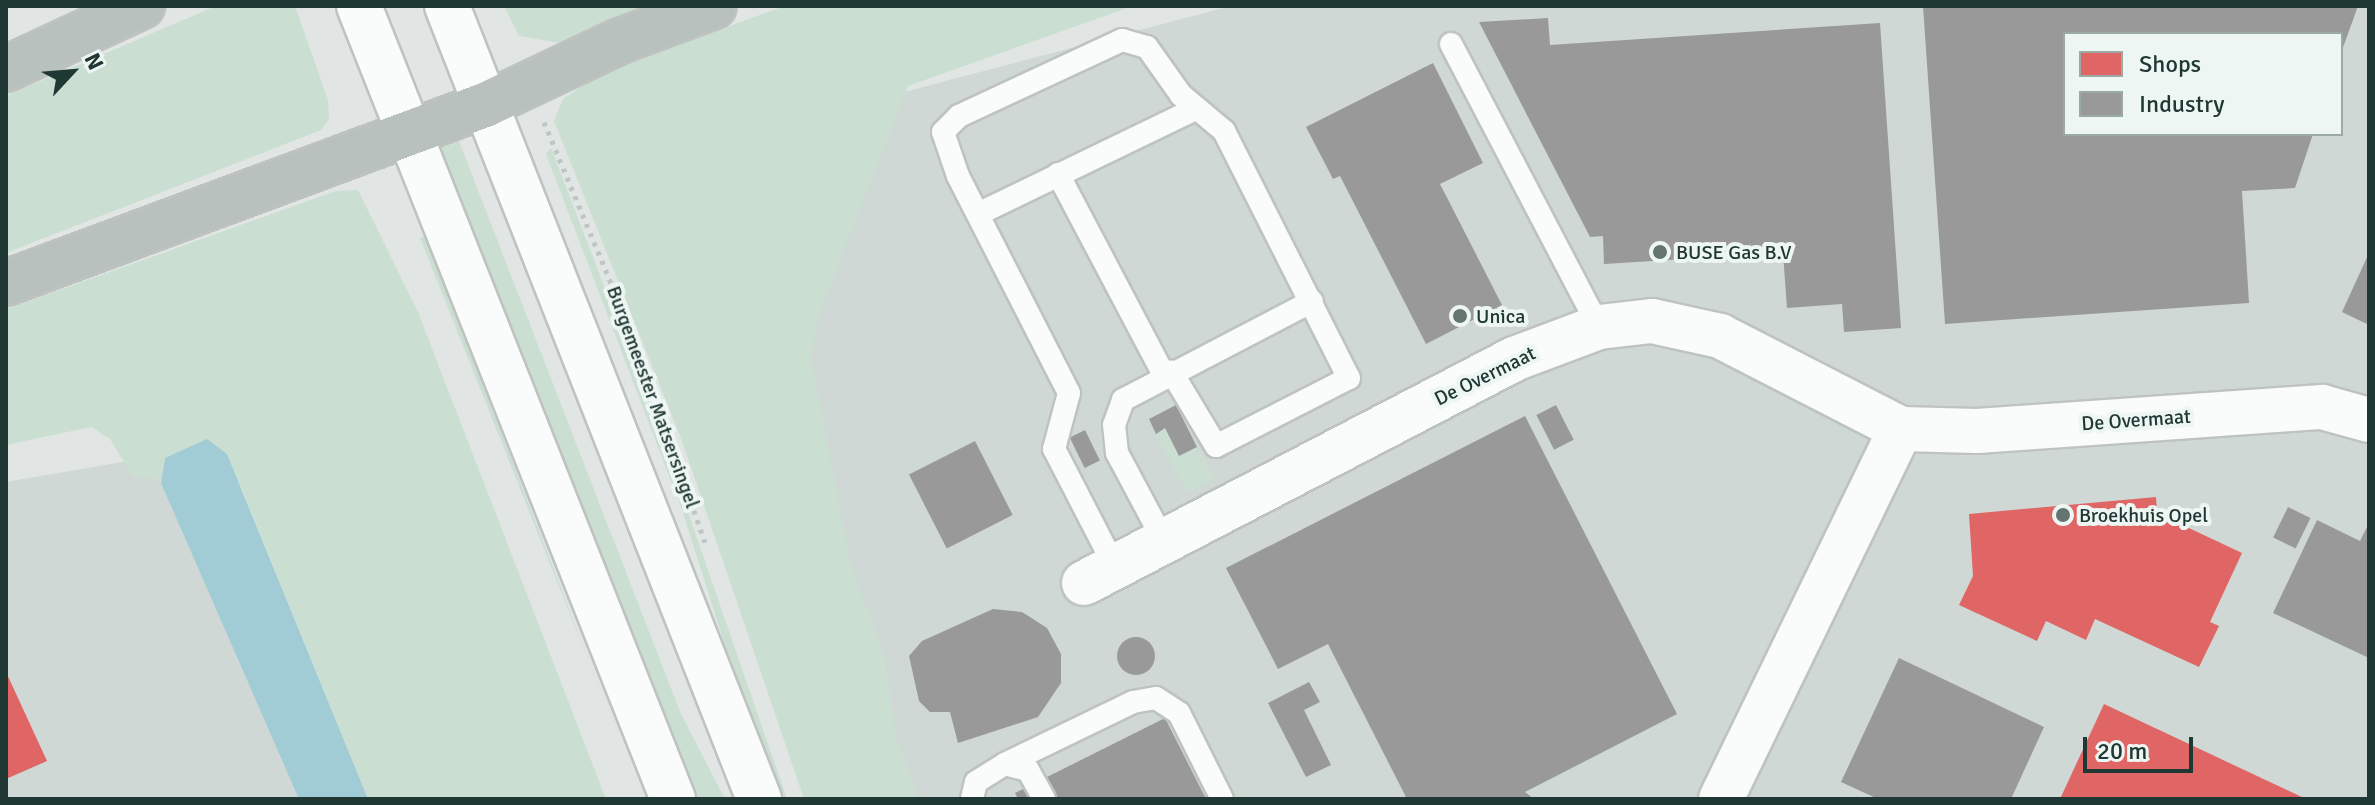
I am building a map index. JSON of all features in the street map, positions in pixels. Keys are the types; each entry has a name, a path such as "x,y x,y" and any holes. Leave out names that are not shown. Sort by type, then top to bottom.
{"highway":[{"path":"6,69 142,6"},
{"path":"6,283 485,105 525,85 714,6"}],"street":[{"path":"450,12 759,799"},
{"path":"367,26 673,799"},
{"name":"De Overmaat","path":"1100,575 1514,359 1599,327 1652,321 1720,336 1901,429 1977,431 2322,407 2369,420"},
{"path":"1721,799 1901,429"}],"lane":[{"path":"1058,174 1168,373 1211,443 1239,438 1349,378 1224,131 1197,108 1147,47 1122,40 1095,48 946,125 948,155 1069,393 1054,449 1100,575"},
{"path":"1451,44 1599,327"},
{"path":"978,214 1197,108"},
{"path":"1164,541 1113,438 1123,400 1168,373 1312,301"},
{"path":"972,799 976,782 1005,764 1143,699 1179,713 1222,799"},
{"path":"1005,764 1028,770 1044,799"}],"path":[{"name":"Burgemeester Matsersingel","path":"525,85 566,165 712,563"}],"shaded area":[{"path":"1231,6 2369,6 2369,799 874,799 646,160"},
{"path":"157,456 304,799 6,799 6,482"}],"green space":[{"path":"216,6 295,6 328,100 329,119 321,130 6,253 6,96"},
{"path":"504,6 680,6 571,45 519,36"},
{"path":"785,6 1133,6 908,86 819,314 811,358 851,566 884,655 897,741 919,799 804,799 682,441 554,121 563,99 605,71"},
{"path":"457,136 681,714 725,799 693,799 434,145"},
{"path":"551,148 662,437 787,799 779,799 757,746 682,510 546,154"},
{"path":"358,190 418,312 606,799 368,799 239,482 165,458 161,479 133,477 110,439 91,427 6,445 6,309 336,191"},
{"path":"426,236 586,653 644,799 420,238"},
{"path":"1165,428 1197,447 1214,479 1187,492 1156,434"}],"water":[{"path":"207,439 227,454 368,799 299,799 161,483 165,458"}],"building: Shops":[{"path":"2156,497 2157,513 2242,553 2210,622 2219,626 2199,667 2095,619 2086,640 2046,621 2037,641 1959,605 1973,576 1969,514"},
{"path":"6,672 47,761 6,779"},
{"path":"2104,704 2306,799 2060,799"}],"building: Industry":[{"path":"1923,6 2358,6 2343,47 2343,32 2063,32 2063,136 2312,136 2295,188 2242,191 2249,303 1945,324"},
{"path":"1548,18 1550,45 1880,23 1901,328 1844,332 1842,304 1787,308 1783,253 1604,264 1603,236 1590,237 1479,22"},
{"path":"1433,63 1483,163 1440,184 1502,305 1426,344 1340,176 1333,179 1306,127"},
{"path":"2369,253 2369,325 2342,312"},
{"path":"1176,405 1197,447 1179,456 1165,428 1156,434 1149,419"},
{"path":"1556,405 1574,440 1554,450 1536,415"},
{"path":"1525,416 1677,714 1525,792 1534,799 1407,799 1328,644 1278,669 1226,568"},
{"path":"1085,430 1100,461 1085,468 1070,437"},
{"path":"975,441 1013,515 947,549 909,475"},
{"path":"2288,507 2310,518 2296,549 2273,538"},
{"path":"2317,520 2360,541 2369,523 2369,658 2273,613"},
{"path":"993,609 1022,612 1047,628 1061,654 1061,683 1038,717 958,743 950,712 930,712 919,701 909,656 922,641"},
{"path":"1136,637 1150,642 1155,656 1150,670 1136,675 1122,670 1117,656 1122,642"},
{"path":"1899,658 2044,727 2011,799 1878,799 1841,782"},
{"path":"1309,682 1320,702 1304,710 1331,765 1306,777 1268,703"},
{"path":"1165,718 1206,799 1018,799 1015,793"}],"place":[{"name":"BUSE Gas B.V","path":"1660,252"},
{"name":"Unica","path":"1460,316"},
{"name":"Broekhuis Opel","path":"2063,515"}]}
